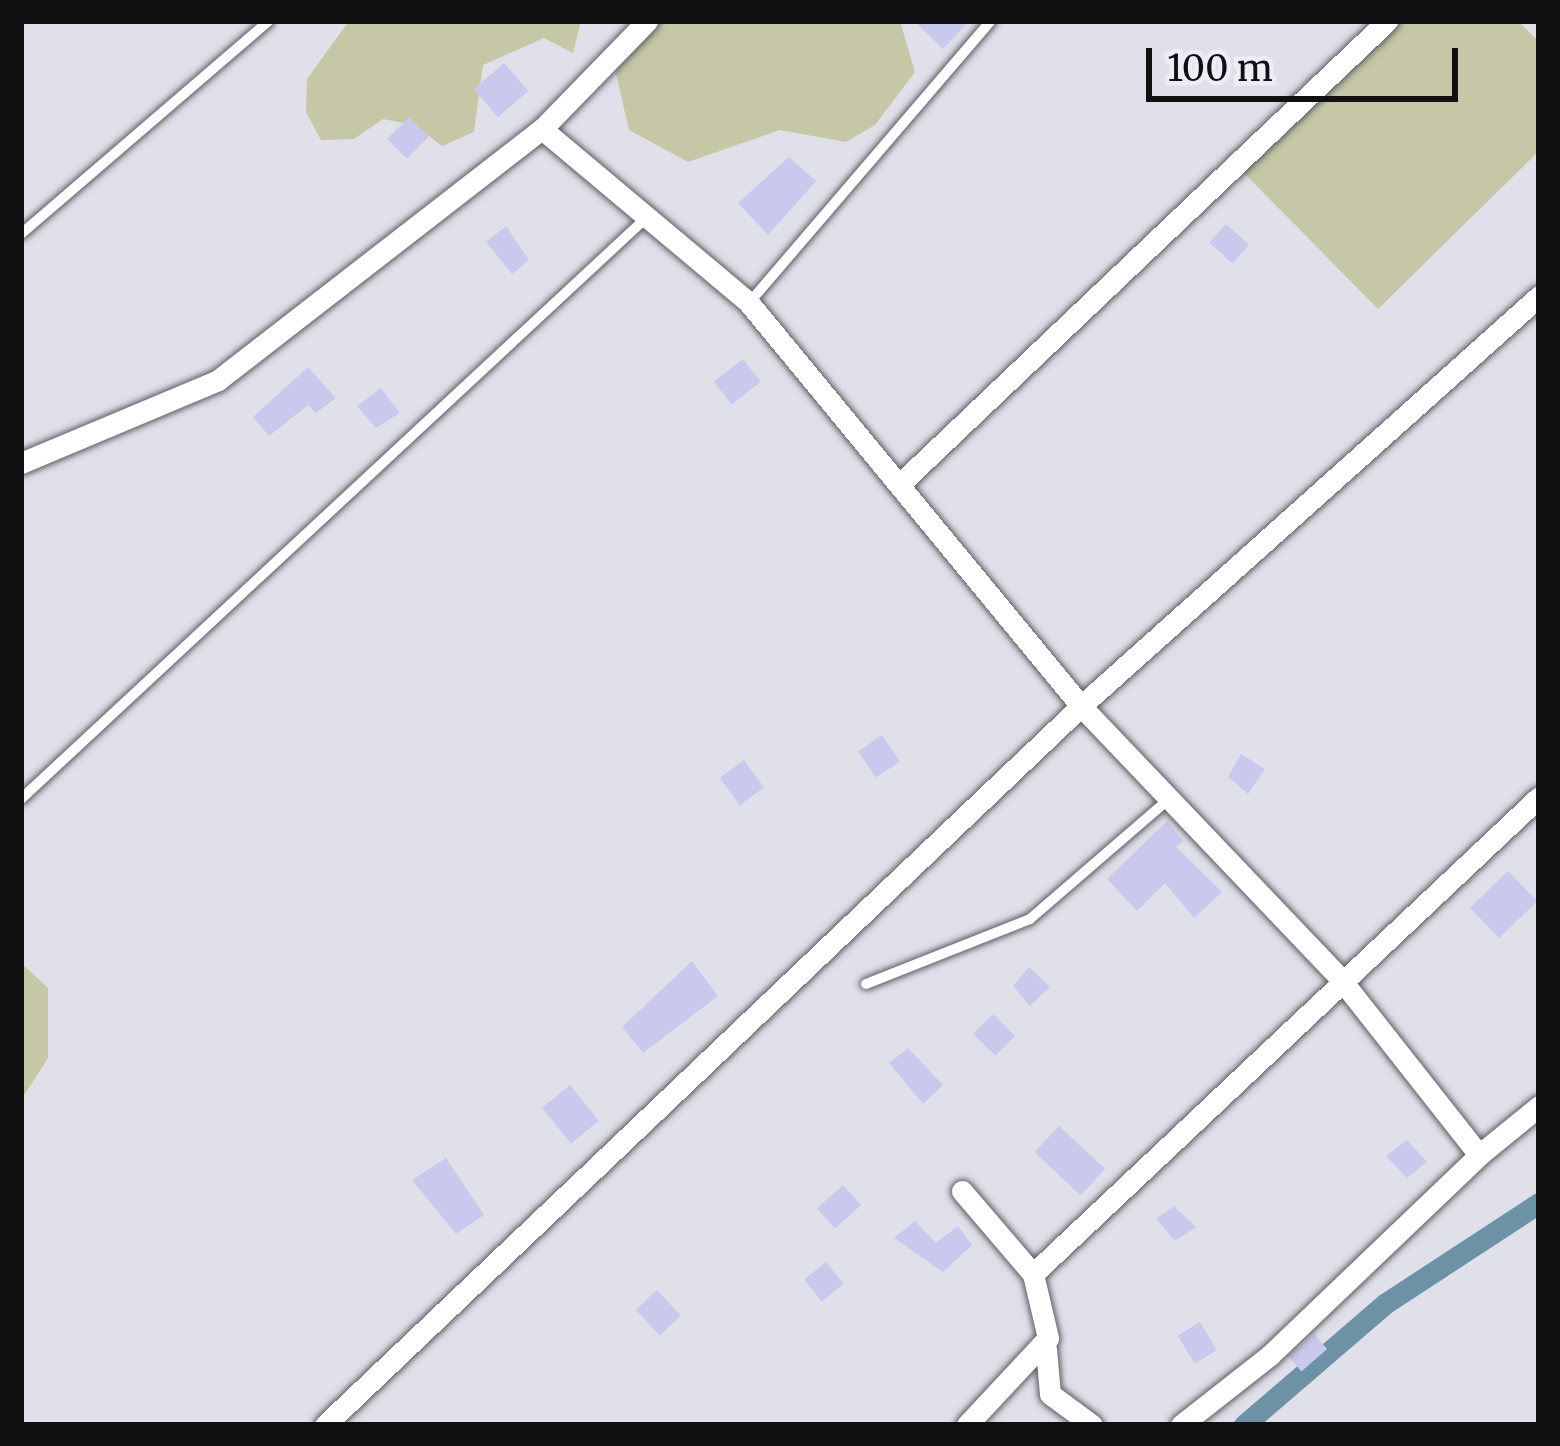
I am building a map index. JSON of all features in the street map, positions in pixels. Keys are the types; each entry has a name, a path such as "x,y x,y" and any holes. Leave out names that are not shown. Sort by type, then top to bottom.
{"street":[{"path":"21,463 218,380 542,129 647,21"},
{"path":"903,481 1388,21"},
{"path":"542,129 748,303 903,481 1081,706 1339,976 1479,1155"},
{"path":"325,1425 1081,706 1539,296"},
{"path":"1033,1274 1339,976 1539,797"},
{"path":"1181,1425 1270,1354 1479,1155 1539,1106"},
{"path":"962,1191 1033,1274 1050,1394 1092,1425"},
{"path":"967,1425 1046,1349"}],"lane":[{"path":"21,234 269,21"},
{"path":"748,303 991,21"},
{"path":"21,799 647,217"},
{"path":"866,984 1030,919 1171,798"}],"green space":[{"path":"349,21 581,21 573,53 544,38 483,65 474,132 442,146 415,125 383,119 354,139 321,140 306,112 307,79"},
{"path":"660,21 900,21 915,72 875,125 846,142 780,130 688,162 629,130 614,65 632,36"},
{"path":"1392,21 1518,21 1539,42 1539,151 1378,309 1240,169"},
{"path":"21,963 48,988 48,1058 21,1100"}],"building":[{"path":"914,21 970,21 943,49"},
{"path":"504,63 528,91 498,117 474,89"},
{"path":"409,117 429,137 407,159 387,139"},
{"path":"789,157 816,181 768,235 738,203"},
{"path":"1226,224 1249,245 1232,263 1209,243"},
{"path":"506,226 529,260 512,274 486,242"},
{"path":"743,359 761,382 732,405 714,382"},
{"path":"308,367 336,398 316,413 308,405 269,436 253,417"},
{"path":"381,388 400,413 376,428 357,406"},
{"path":"882,735 900,762 876,778 858,751"},
{"path":"1241,754 1265,769 1248,794 1228,777"},
{"path":"744,760 764,788 740,805 720,778"},
{"path":"1167,821 1183,841 1176,847 1222,892 1194,918 1165,883 1137,911 1107,879"},
{"path":"1508,871 1537,901 1499,938 1470,908"},
{"path":"692,961 718,996 643,1053 622,1027"},
{"path":"1029,967 1050,987 1030,1006 1013,986"},
{"path":"993,1014 1015,1036 995,1056 973,1034"},
{"path":"908,1048 943,1085 923,1104 889,1063"},
{"path":"570,1085 599,1121 571,1143 542,1108"},
{"path":"1059,1126 1105,1169 1081,1195 1034,1152"},
{"path":"1407,1140 1427,1162 1407,1178 1386,1156"},
{"path":"446,1158 484,1215 456,1234 412,1180"},
{"path":"843,1185 861,1205 835,1228 817,1208"},
{"path":"1174,1206 1196,1227 1175,1241 1156,1219"},
{"path":"915,1221 936,1243 958,1226 972,1245 943,1272 894,1238"},
{"path":"826,1262 844,1284 822,1301 804,1280"},
{"path":"657,1290 681,1316 660,1335 636,1310"},
{"path":"1200,1322 1217,1350 1195,1364 1178,1335"},
{"path":"1314,1334 1327,1349 1301,1371 1288,1356"}],"waterway":[{"path":"1244,1425 1386,1303 1539,1203"}]}
